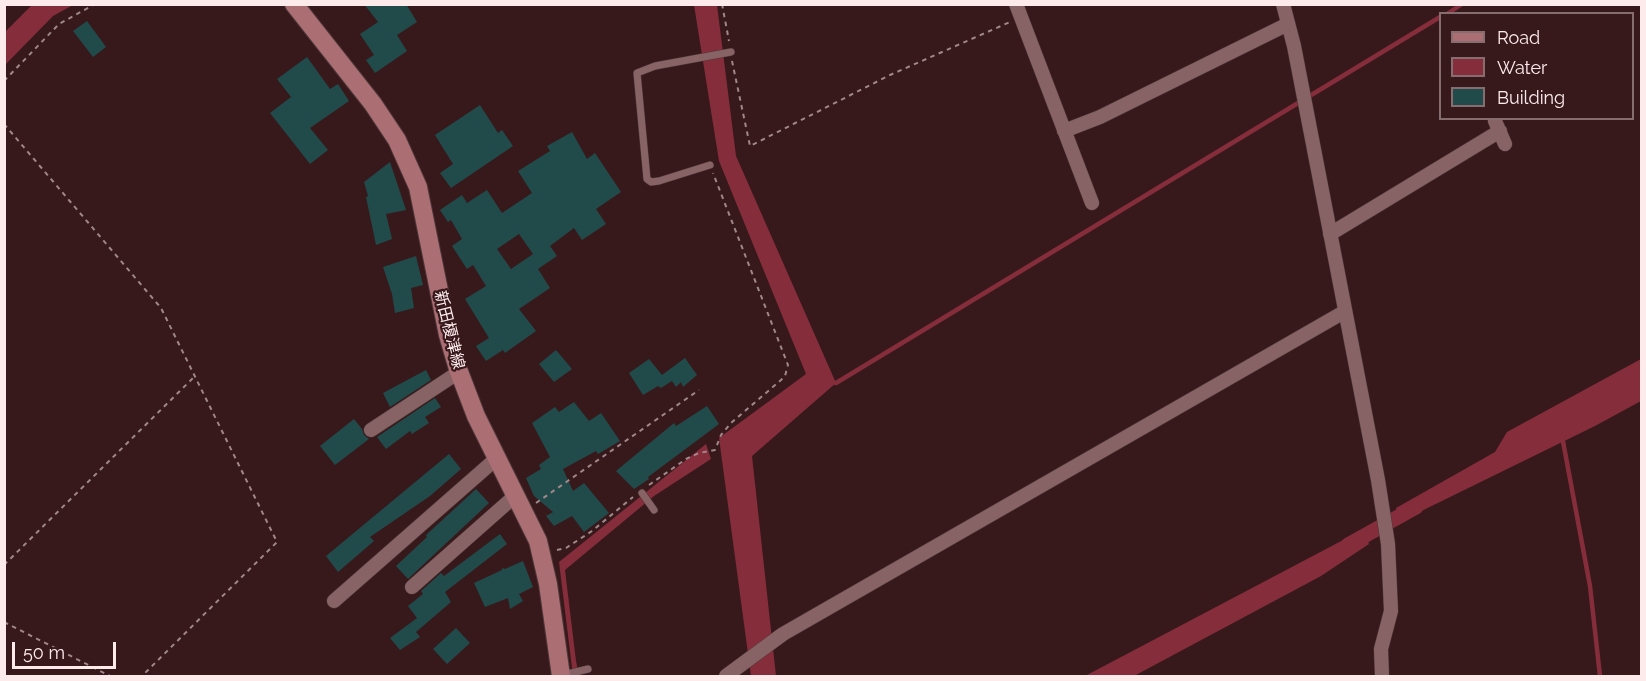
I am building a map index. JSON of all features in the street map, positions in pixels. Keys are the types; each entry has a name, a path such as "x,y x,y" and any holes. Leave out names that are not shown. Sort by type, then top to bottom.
{"main road":[{"name":"新田榎津線","path":"294,4 373,104 401,149 418,187 429,232 437,287 459,372 476,416 538,541 548,584 561,676"}],"street":[{"path":"1284,4 1294,46 1388,544 1391,611 1381,649 1382,676"},
{"path":"1018,11 1092,203"},
{"path":"1064,131 1100,117 1288,24"},
{"path":"1330,234 1500,132"},
{"path":"726,676 775,640 1344,312"},
{"path":"371,430 459,372"},
{"path":"334,601 497,458"},
{"path":"412,587 520,503"}],"lane":[{"path":"710,165 651,182 647,179 638,73 655,66 727,53"},
{"path":"641,492 654,510"},
{"path":"561,676 588,669"}],"path":[{"path":"4,81 59,24 95,4"},
{"path":"722,4 727,53 750,146 1018,11"},
{"path":"4,124 161,308 277,542 142,676"},
{"path":"648,486 686,459 699,453 715,450 721,435 731,423 785,376 788,365 710,165"},
{"path":"4,565 195,376"},
{"path":"520,503 699,390"},
{"path":"551,551 566,548 592,531 641,492"},
{"path":"4,622 110,676"}],"water":[{"path":"32,5 73,5 53,16 5,65 5,32"},
{"path":"694,5 717,5 736,156 836,383 752,456 776,676 751,676 719,438 806,374 719,161"},
{"path":"1641,359 1641,401 1399,522 1396,508 1495,452 1507,432"},
{"path":"706,444 711,459 654,496 565,570 579,676 573,676 559,562"},
{"path":"1364,529 1369,544 1321,576 1134,676 1085,676"}],"building":[{"path":"364,4 406,4 417,22 397,35 407,51 375,73 366,60 374,55 360,34 378,22"},
{"path":"87,21 106,47 93,57 73,31"},
{"path":"307,57 330,89 338,84 349,101 310,128 328,150 310,164 270,113 291,97 277,79"},
{"path":"480,105 498,133 502,130 513,146 451,188 440,173 453,164 435,135"},
{"path":"572,132 587,159 595,153 621,192 596,209 606,224 582,240 574,228 550,246 557,256 538,269 550,288 519,309 536,331 505,353 503,350 486,361 476,346 489,338 465,299 486,286 473,265 467,269 452,246 462,239 451,220 448,222 440,210 462,195 467,203 487,190 502,213 532,193 518,171 550,151 547,146","holes":["519,234 533,254 511,269 497,249"]},
{"path":"390,162 406,210 386,214 392,239 376,245 364,182"},
{"path":"416,256 423,285 411,288 414,308 395,313 392,294 383,267"},
{"path":"556,350 572,369 554,382 539,364"},
{"path":"685,358 697,375 683,387 681,382 676,387 672,381 643,395 629,373 649,359 662,375"},
{"path":"426,370 431,380 390,407 383,393"},
{"path":"435,398 441,407 425,417 429,423 412,434 410,431 386,449 377,437"},
{"path":"574,402 589,421 601,413 620,441 598,454 596,451 563,469 573,491 584,483 609,513 584,532 572,516 554,526 546,516 553,512 534,496 526,478 541,469 539,465 550,457 532,423 555,407 559,412"},
{"path":"707,406 719,424 648,477 649,479 634,489 616,471 674,423 676,426"},
{"path":"354,419 369,439 335,465 320,446"},
{"path":"449,454 461,469 430,496 370,537 374,541 338,572 326,556"},
{"path":"476,489 489,503 408,579 396,566"},
{"path":"500,534 507,544 445,592 451,602 416,632 420,637 400,650 390,638 417,618 408,606 423,594 421,591 441,573 444,576"},
{"path":"523,561 533,587 519,594 523,601 510,609 508,598 485,607 474,583 502,568 505,569"},
{"path":"456,628 470,643 447,664 433,649"}],"waterway":[{"path":"1450,12 1462,4"},
{"path":"836,383 1439,18"},
{"path":"1562,436 1590,586 1600,676"},
{"path":"1348,545 1416,507"}]}
